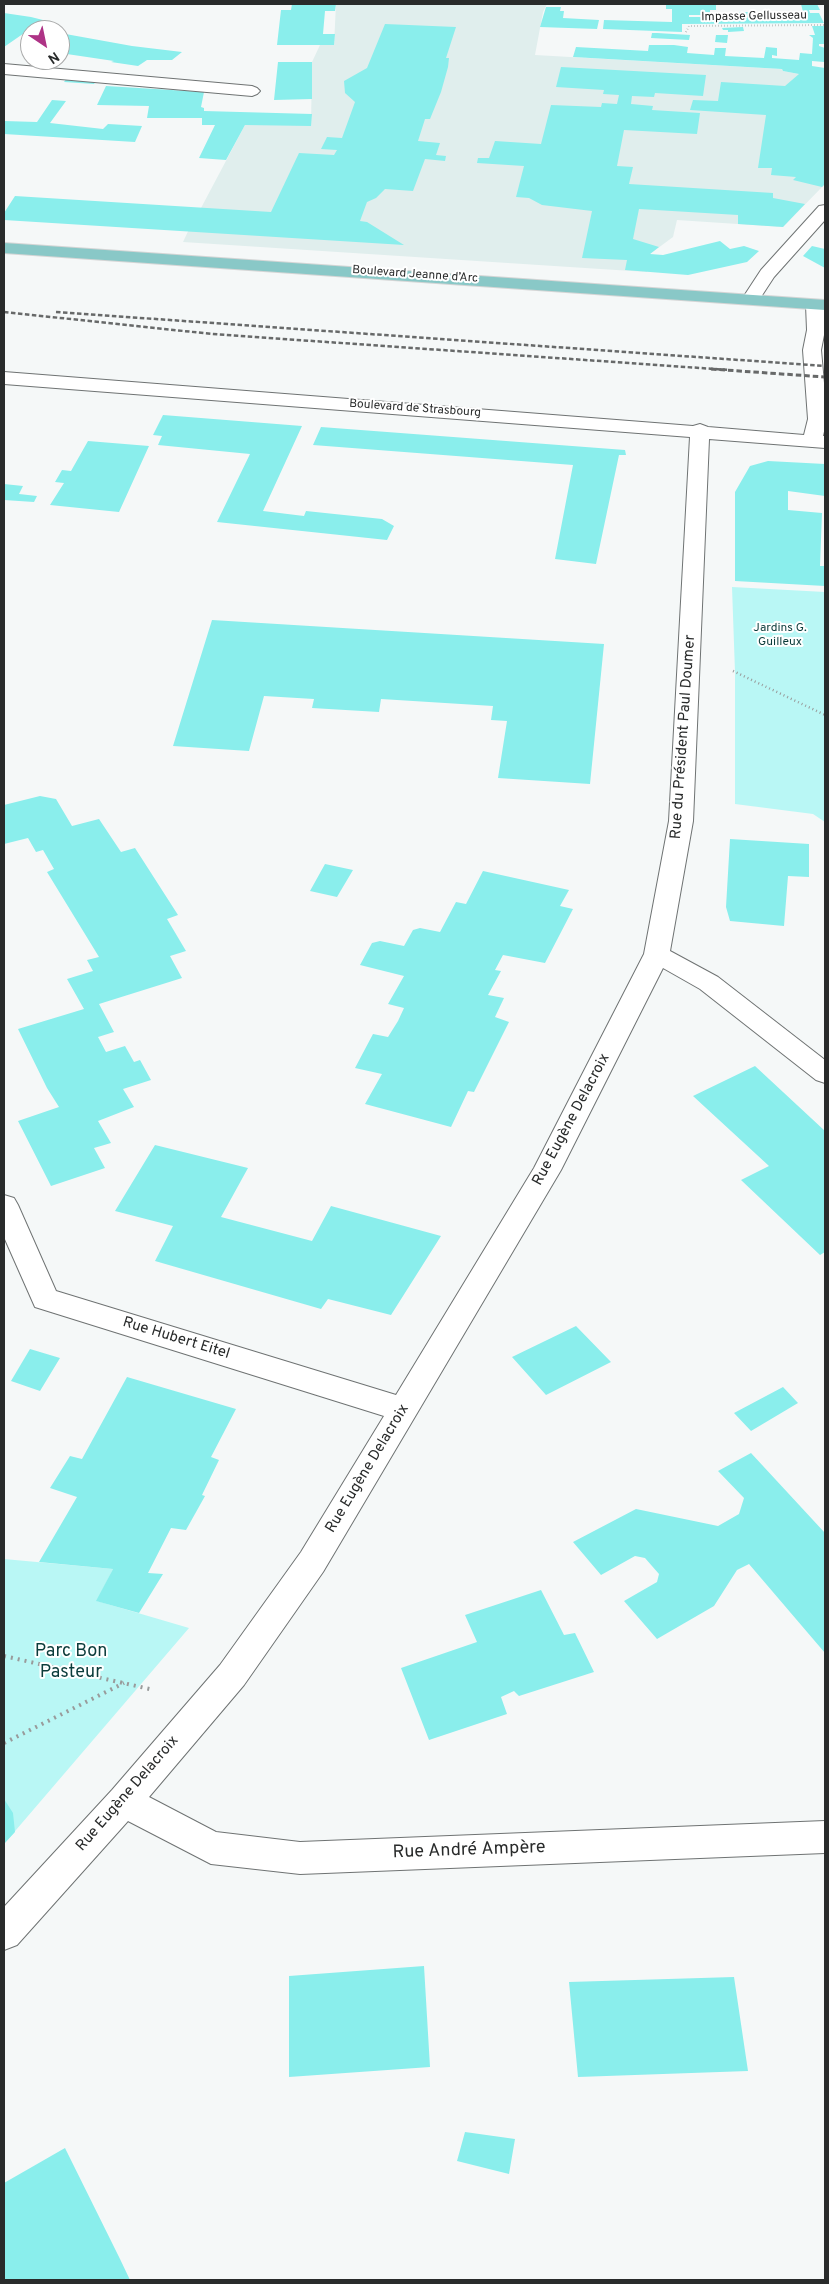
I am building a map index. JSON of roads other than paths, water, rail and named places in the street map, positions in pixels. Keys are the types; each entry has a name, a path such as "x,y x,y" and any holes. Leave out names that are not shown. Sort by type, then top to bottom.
{"main road":[{"name":"Boulevard Jeanne d’Arc","path":"4,248 820,305"}],"street":[{"path":"4,69 252,91"},
{"path":"751,299 767,274 825,210"},
{"path":"819,440 812,350 820,305"},
{"name":"Boulevard de Strasbourg","path":"4,378 819,440"},
{"name":"Rue du Président Paul Doumer","path":"657,954 681,821 700,430"},
{"path":"657,954 709,983 825,1074"},
{"name":"Rue Eugène Delacroix","path":"4,1933 124,1801 232,1675 312,1562 547,1170 657,954"},
{"name":"Rue Hubert Eitel","path":"4,1205 45,1299 404,1410"},
{"name":"Rue André Ampère","path":"124,1801 211,1848 300,1858 825,1837"}],"railway":[{"path":"4,312 212,334 729,370"},
{"path":"56,312 825,366"},
{"path":"711,369 825,377"}],"park label":[{"name":"Jardins G. Guilleux","path":"780,636"},
{"name":"Parc Bon Pasteur","path":"71,1662"}]}
